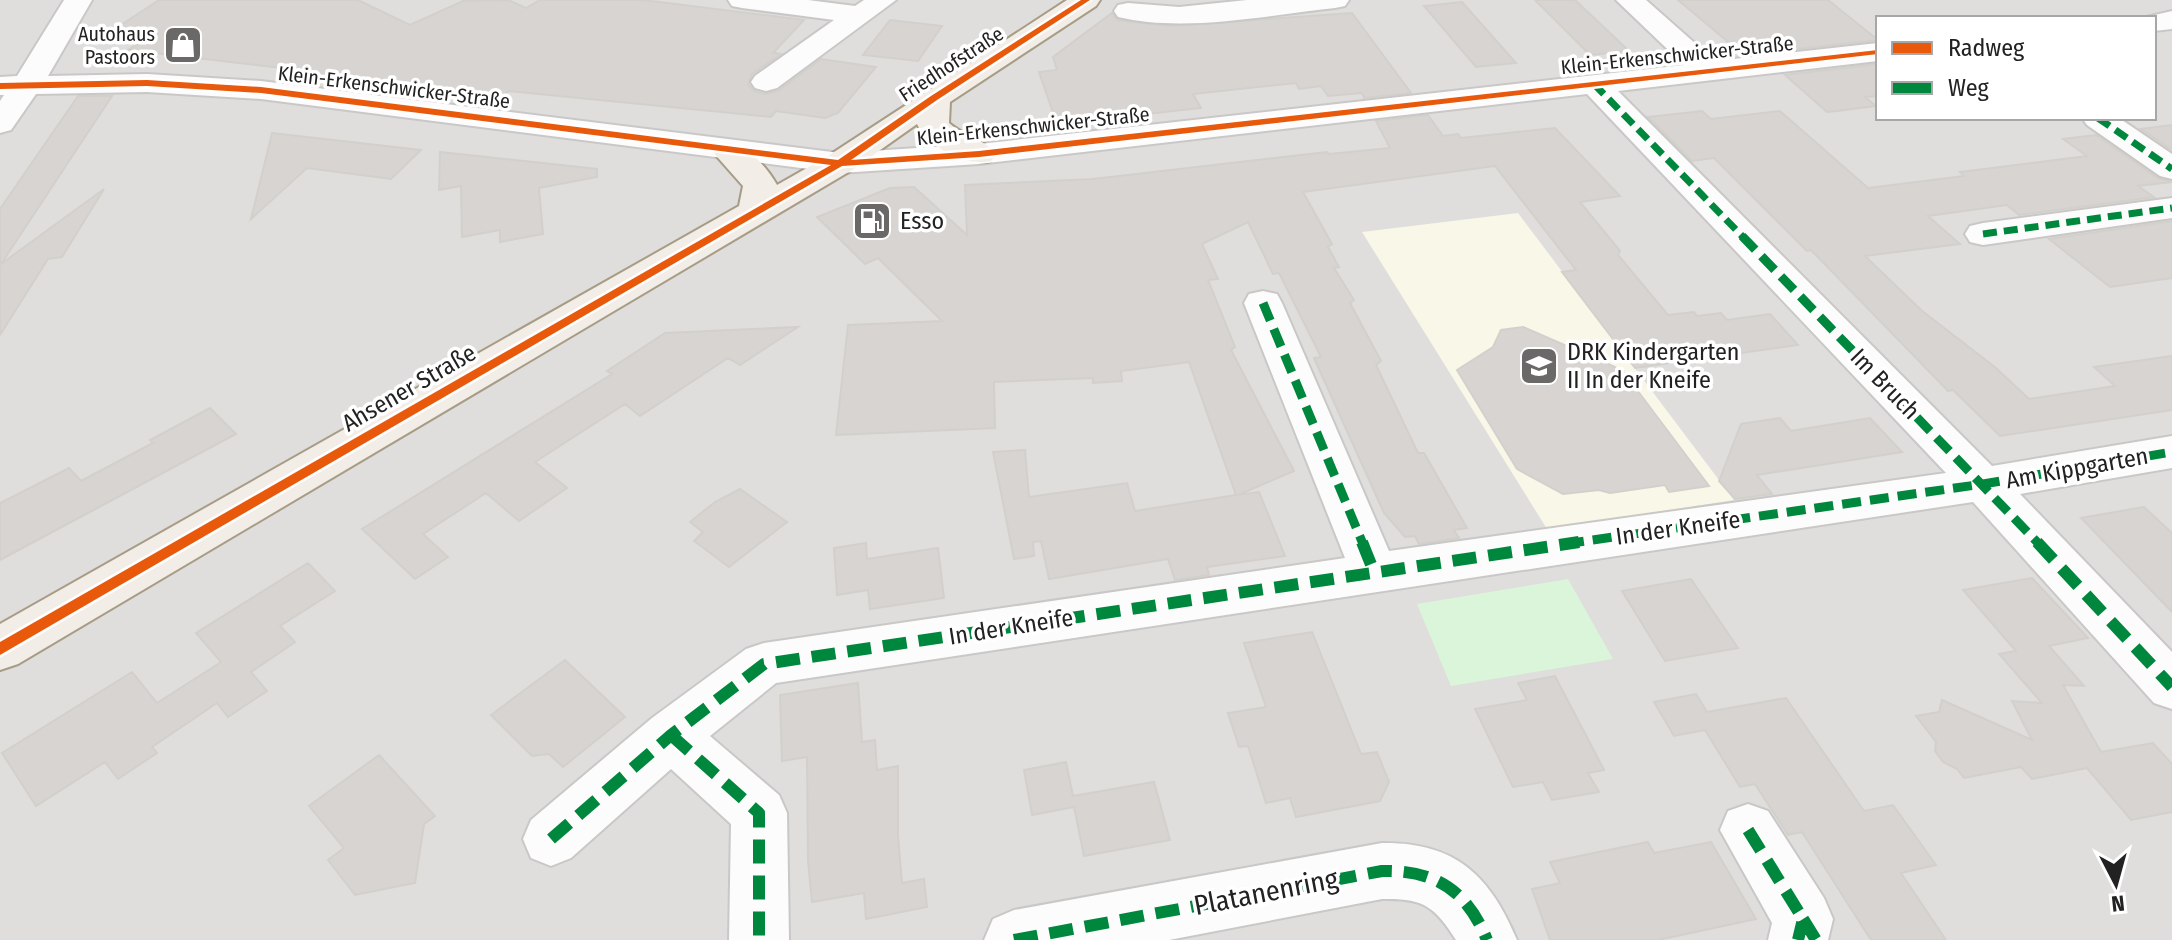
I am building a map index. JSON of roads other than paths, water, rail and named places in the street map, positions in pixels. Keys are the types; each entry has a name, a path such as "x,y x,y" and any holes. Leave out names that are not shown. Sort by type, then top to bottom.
{"main road":[{"name":"Friedhofstraße","path":"840,163 1086,0"},
{"path":"934,98 933,126 946,138 979,154"},
{"path":"728,151 760,184 756,212"},
{"name":"Ahsener Straße","path":"0,649 840,163"}],"street":[{"path":"0,123 14,85 78,0"},
{"path":"742,0 870,7"},
{"path":"1128,11 1179,15 1335,0"},
{"path":"1630,0 1709,72"},
{"path":"766,82 870,7"},
{"name":"Klein-Erkenschwicker-Straße","path":"14,85 147,83 261,90 840,163 979,154 1876,52"},
{"name":"Im Bruch","path":"1594,84 1983,484 2172,687"},
{"path":"2101,120 2172,169"},
{"path":"1983,234 2172,208"},
{"path":"1263,303 1374,572"},
{"name":"Am Kippgarten","path":"1983,484 2172,452"},
{"name":"In der Kneife","path":"671,735 764,664 1983,484"},
{"path":"551,839 671,735 759,813 759,940"},
{"path":"1748,830 1806,933"},
{"name":"Platanenring","path":"1014,940 1382,871 1419,872 1448,886 1481,920 1487,940"}],"place":[{"name":"Autohaus Pastoors","path":"183,45"},
{"name":"Esso","path":"872,221"},
{"name":"DRK Kindergarten II In der Kneife","path":"1539,366"}]}
